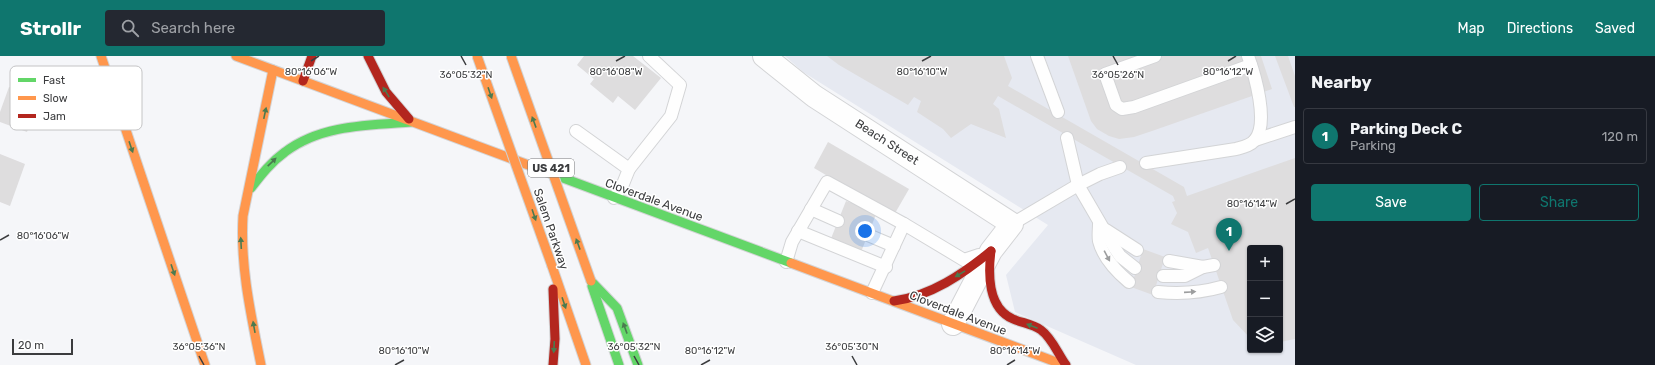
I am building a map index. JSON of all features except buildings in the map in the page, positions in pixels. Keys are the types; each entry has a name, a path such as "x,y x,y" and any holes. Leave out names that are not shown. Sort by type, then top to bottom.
{"main road":[{"path":"101,56 104,66"},
{"name":"Cloverdale Avenue","path":"236,56 1065,365"},
{"path":"303,81 312,56"},
{"path":"368,56 386,92 412,122"},
{"name":"Salem Parkway","path":"477,56 586,365"},
{"name":"Salem Parkway","path":"511,56 591,281 619,365"},
{"path":"261,365 242,258 241,237 248,193 273,70"},
{"path":"248,193 263,171 277,158 294,145 312,136 351,126 412,122"},
{"path":"126,130 204,365"},
{"path":"894,302 917,297 940,286 973,266 991,251"},
{"path":"991,251 988,267 992,293 1000,309 1010,318 1042,330 1065,365"},
{"path":"552,266 555,339 553,365"},
{"path":"591,281 617,308 638,365"}],"street":[{"name":"Beach Street","path":"764,56 814,96 1012,224"},
{"path":"953,324 991,251 1012,224"}],"lane":[{"path":"614,198 623,184 629,169 671,116 680,85 649,56"},
{"path":"1037,56 1058,112"},
{"path":"1146,163 1236,149 1250,145 1260,131 1261,120 1258,94 1250,60 1134,108 1122,109 1116,106 1105,74 1155,56"},
{"path":"1255,140 1295,127"},
{"path":"576,131 629,169"},
{"path":"1067,138 1078,186 1120,256 1135,268"},
{"path":"1012,224 1100,174 1120,167"},
{"path":"786,262 798,231 827,182 904,224 964,260 991,251"},
{"path":"811,209 838,221"},
{"path":"1099,223 1126,244 1137,250"},
{"path":"1099,223 1100,241 1109,260 1119,274 1129,282"},
{"path":"872,293 886,267 904,224"},
{"path":"798,231 886,267"},
{"path":"868,235 894,246"},
{"path":"1163,276 1185,276 1208,266 1169,261"},
{"path":"1158,292 1171,294 1195,292 1221,287"}],"shaded area":[{"path":"785,56 1295,56 1295,365 1136,365 1015,312 1006,275 1048,225 803,72"}],"traffic: fast":[{"path":"251,188 275,160 299,143 313,136 345,128 411,122"},
{"path":"531,166 791,263"},
{"path":"591,281 617,308 638,365"},
{"path":"592,286 619,365"}],"traffic: slow":[{"path":"101,56 104,66"},
{"path":"236,56 531,166"},
{"path":"477,56 552,266"},
{"path":"511,56 591,281"},
{"path":"261,365 247,291 243,254 243,216 273,70"},
{"path":"126,130 205,365"},
{"path":"791,263 1064,365"},
{"path":"552,266 586,365"}],"traffic: jam":[{"path":"303,81 312,56"},
{"path":"368,56 386,92 409,119"},
{"path":"991,251 990,280 994,299 999,307 1005,314 1013,319 1035,326 1045,333 1066,365"},
{"path":"894,301 921,294 946,283 958,276 991,251"},
{"path":"553,289 555,339 553,365"}],"place":[{"name":"Parking Deck C","path":"1229,251"}]}
